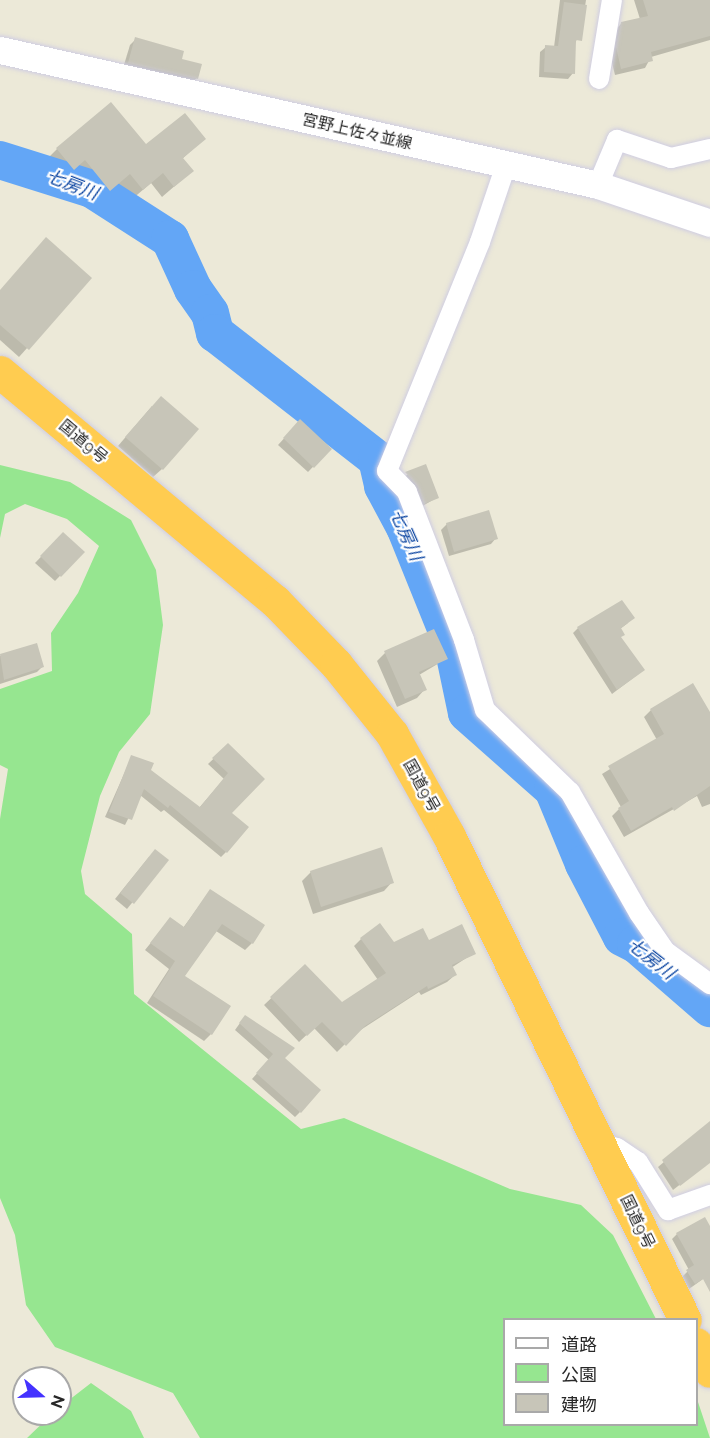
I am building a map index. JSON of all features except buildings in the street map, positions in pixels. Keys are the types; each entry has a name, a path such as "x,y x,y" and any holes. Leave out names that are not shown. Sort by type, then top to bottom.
{"highway":[{"name":"国道9号","path":"0,372 275,601 336,664 392,734 449,836 684,1318"},
{"path":"698,1348 710,1371"}],"main road":[{"name":"宮野上佐々並線","path":"0,50 598,185 710,224"}],"street":[{"path":"599,79 612,0"},
{"path":"598,185 617,140 671,158 710,149"},
{"path":"506,165 480,242 387,471 407,492 464,640 485,710 570,792 639,914 665,951 710,984"},
{"path":"597,1142 617,1148 638,1162 668,1210 710,1195"}],"green space":[{"path":"0,465 70,482 131,520 156,570 163,625 150,714 119,752 100,796 81,871 85,894 132,934 134,994 301,1129 344,1118 510,1189 581,1205 613,1235 655,1318 503,1318 503,1426 698,1426 698,1402 710,1438 200,1438 173,1393 55,1347 26,1305 15,1235 0,1198 0,819 8,769 0,765 0,689 52,671 51,633 78,593 99,546 67,519 25,504 5,514 0,538"},
{"path":"91,1383 131,1411 144,1438 27,1438 40,1426 72,1426 72,1398"}],"waterway":[{"name":"七房川","path":"0,160 92,189 170,239 193,289 210,313 215,333 377,459 383,486 405,527 453,646 467,713 553,789 584,864 622,937 636,944 710,1008"}]}
